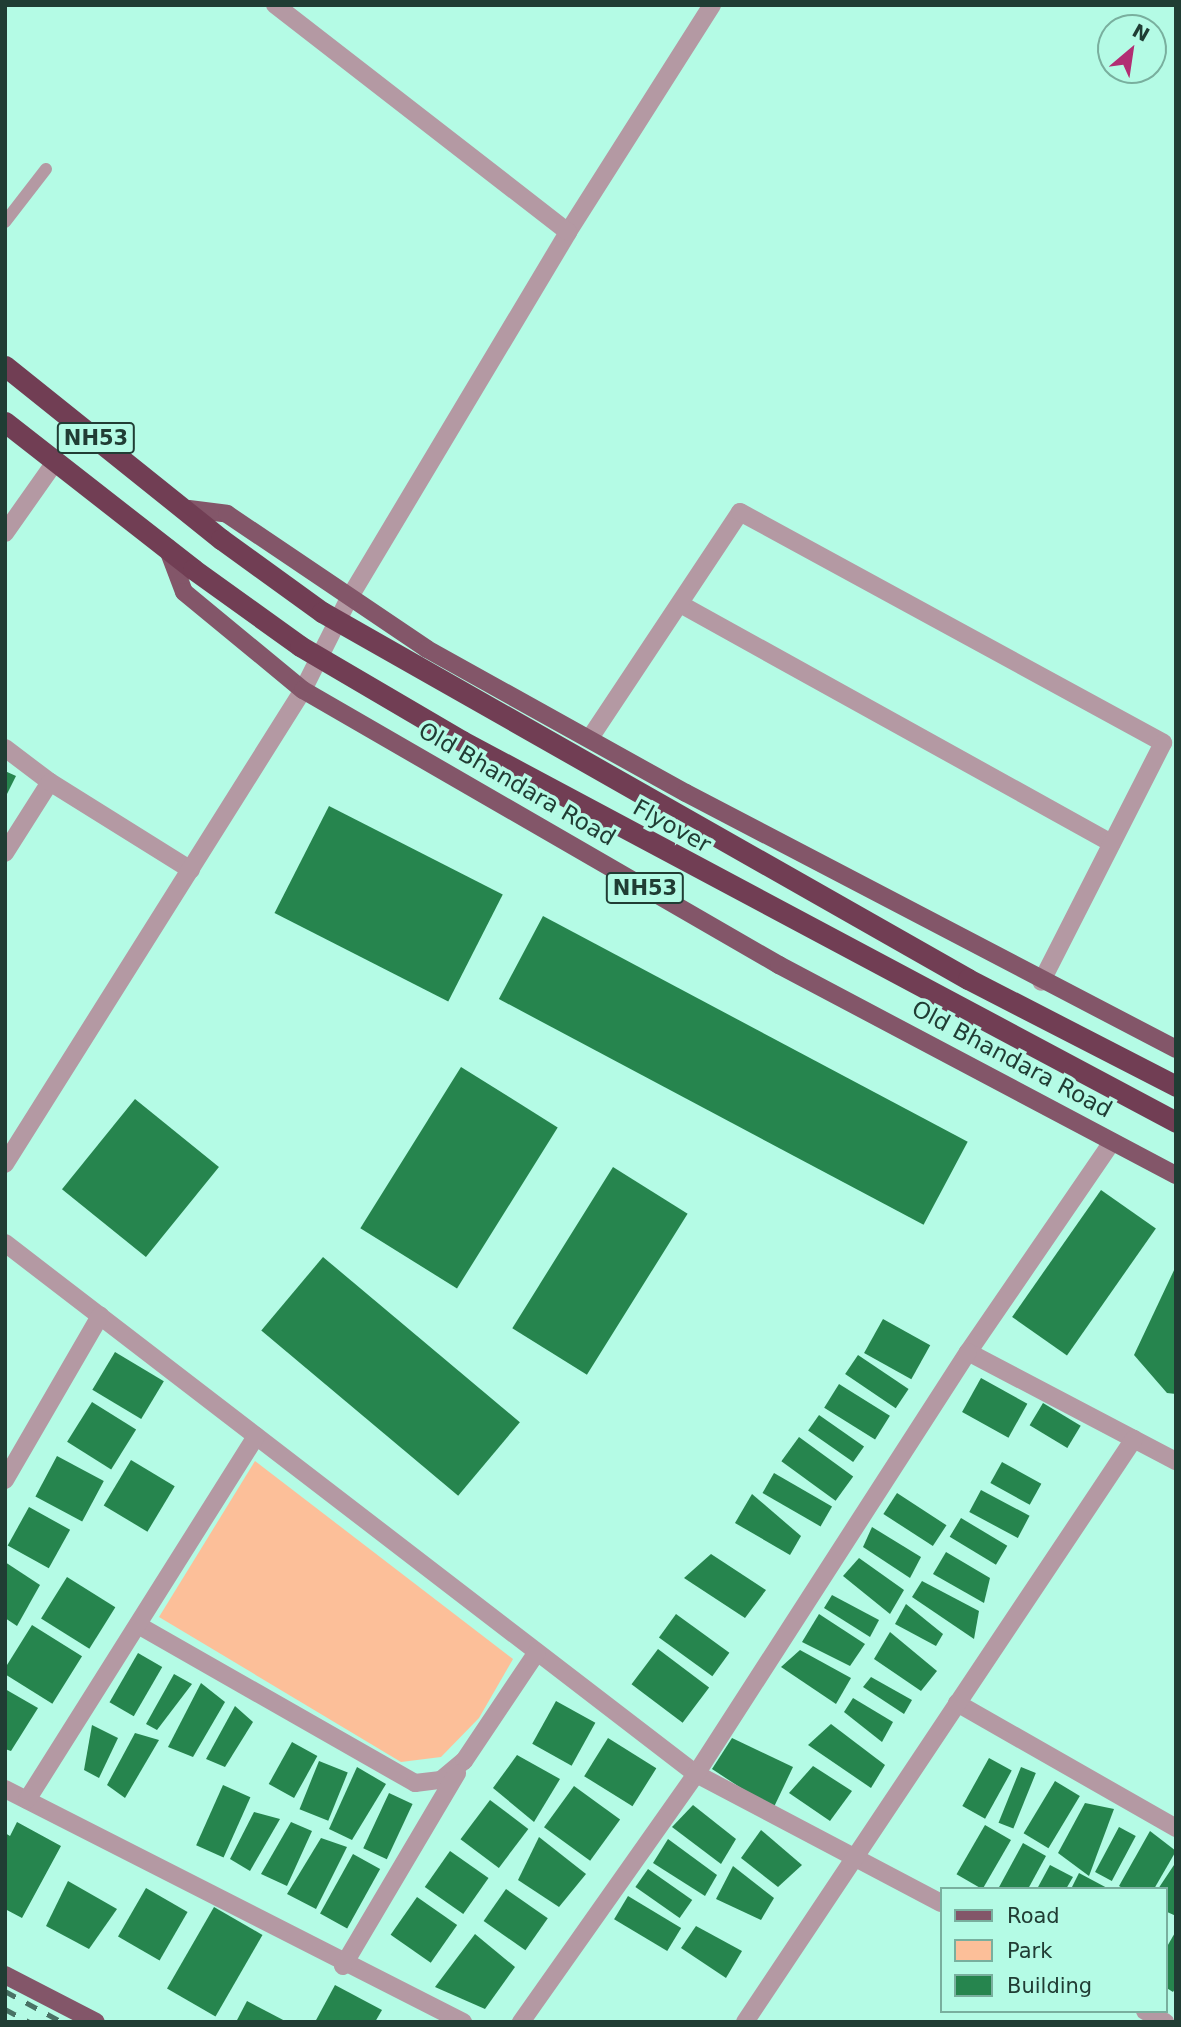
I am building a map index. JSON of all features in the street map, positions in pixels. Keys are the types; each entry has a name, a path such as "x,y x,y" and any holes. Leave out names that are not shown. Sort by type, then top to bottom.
{"highway":[{"name":"NH53","path":"5,366 189,509"},
{"name":"NH53","path":"5,422 165,542"},
{"name":"Flyover","path":"189,509 221,539 358,632 968,979 1176,1086"},
{"name":"Flyover","path":"165,542 193,569 300,646 462,741 1176,1122"}],"main road":[{"path":"189,509 227,514 348,600 590,738 1041,982 1176,1049"},
{"name":"Old Bhandara Road","path":"165,542 184,592 303,690 779,965 1176,1175"},
{"path":"5,1975 96,2022"}],"street":[{"path":"275,5 568,232"},
{"path":"5,1164 303,690 348,600 568,232 712,5"},
{"path":"5,533 55,462"},
{"path":"590,738 682,606 740,512 1163,743 1041,982"},
{"path":"682,606 1112,843"},
{"path":"5,748 50,782 191,870"},
{"path":"5,853 50,782"},
{"path":"521,2022 696,1774 968,1352 1112,1142"},
{"path":"5,1243 696,1774 940,1902"},
{"path":"5,1480 100,1316"},
{"path":"968,1352 1176,1461"},
{"path":"27,1800 256,1436"},
{"path":"745,2022 1134,1439"},
{"path":"138,1625 415,1783 441,1780 464,1761"},
{"path":"343,1966 464,1761 537,1652"},
{"path":"957,1703 1176,1828"},
{"path":"5,1789 343,1966 463,2022"},
{"path":"1149,2013 1165,2022"}],"lane":[{"path":"5,222 46,169"}],"green space":[{"path":"255,1461 513,1659 479,1718 441,1757 401,1762 159,1617"}],"building":[{"path":"5,771 16,776 5,798"},
{"path":"329,806 503,895 448,1001 275,913"},
{"path":"543,916 968,1142 924,1225 499,999"},
{"path":"461,1067 558,1127 457,1289 360,1228"},
{"path":"135,1099 219,1167 146,1257 62,1189"},
{"path":"613,1167 688,1214 587,1375 512,1328"},
{"path":"1101,1190 1156,1228 1067,1355 1012,1317"},
{"path":"323,1257 520,1422 458,1496 261,1331"},
{"path":"1176,1266 1176,1394 1167,1393 1134,1355"},
{"path":"883,1319 930,1345 911,1379 864,1353"},
{"path":"115,1352 164,1381 141,1419 92,1390"},
{"path":"858,1355 909,1389 896,1408 845,1374"},
{"path":"981,1378 1027,1404 1008,1438 962,1412"},
{"path":"839,1384 890,1416 875,1440 824,1408"},
{"path":"92,1402 136,1430 111,1469 67,1442"},
{"path":"1043,1403 1081,1426 1067,1448 1030,1425"},
{"path":"819,1415 864,1447 853,1462 808,1431"},
{"path":"799,1437 853,1476 836,1501 781,1461"},
{"path":"57,1456 104,1481 82,1521 35,1497"},
{"path":"131,1460 175,1486 147,1532 104,1505"},
{"path":"1002,1462 1041,1484 1030,1505 990,1483"},
{"path":"774,1473 832,1506 821,1526 762,1493"},
{"path":"981,1490 1030,1516 1018,1538 969,1512"},
{"path":"897,1493 946,1525 933,1546 883,1514"},
{"path":"752,1494 801,1536 790,1555 735,1523"},
{"path":"29,1507 70,1530 49,1568 8,1545"},
{"path":"961,1518 1007,1546 996,1565 950,1537"},
{"path":"872,1527 921,1557 910,1578 863,1547"},
{"path":"946,1552 990,1578 984,1603 933,1574"},
{"path":"711,1554 766,1590 745,1618 684,1578"},
{"path":"859,1558 904,1590 890,1614 843,1576"},
{"path":"5,1562 40,1585 17,1626 5,1618"},
{"path":"67,1577 115,1607 89,1649 41,1619"},
{"path":"922,1581 979,1611 974,1639 912,1597"},
{"path":"832,1595 879,1620 870,1637 824,1608"},
{"path":"906,1604 943,1634 936,1646 895,1624"},
{"path":"676,1614 729,1653 712,1676 659,1637"},
{"path":"819,1614 865,1644 850,1666 802,1642"},
{"path":"32,1625 82,1656 52,1704 5,1674 5,1668"},
{"path":"890,1632 937,1671 921,1691 874,1659"},
{"path":"658,1649 709,1688 683,1723 632,1684"},
{"path":"800,1650 851,1678 836,1704 781,1667"},
{"path":"138,1653 162,1667 134,1716 110,1702"},
{"path":"174,1674 192,1684 157,1730 146,1724"},
{"path":"871,1677 912,1700 904,1714 863,1687"},
{"path":"201,1683 225,1702 193,1757 168,1747"},
{"path":"5,1689 38,1708 11,1751 5,1749"},
{"path":"853,1698 893,1722 882,1742 844,1712"},
{"path":"556,1701 595,1723 572,1766 532,1744"},
{"path":"235,1706 253,1722 225,1767 206,1759"},
{"path":"831,1724 885,1765 871,1788 808,1745"},
{"path":"92,1725 118,1738 99,1778 84,1770"},
{"path":"135,1733 159,1740 125,1798 107,1785"},
{"path":"608,1738 656,1768 632,1806 584,1776"},
{"path":"732,1738 793,1767 773,1809 712,1769"},
{"path":"292,1742 317,1756 294,1798 269,1784"},
{"path":"517,1755 560,1779 534,1822 493,1788"},
{"path":"989,1758 1012,1771 985,1819 962,1806"},
{"path":"319,1761 348,1773 328,1821 300,1809"},
{"path":"813,1766 852,1791 830,1821 789,1793"},
{"path":"357,1767 386,1784 352,1840 329,1829"},
{"path":"1021,1767 1036,1773 1013,1829 999,1823"},
{"path":"1055,1781 1080,1796 1048,1848 1024,1833"},
{"path":"223,1785 250,1797 224,1857 196,1845"},
{"path":"574,1786 620,1820 590,1861 544,1827"},
{"path":"389,1793 413,1804 387,1859 363,1848"},
{"path":"490,1800 528,1829 499,1868 461,1839"},
{"path":"1085,1803 1114,1809 1089,1876 1058,1853"},
{"path":"693,1805 736,1839 721,1864 672,1827"},
{"path":"254,1812 280,1819 250,1871 230,1859"},
{"path":"17,1822 61,1846 22,1918 5,1909 5,1833 10,1836"},
{"path":"291,1822 312,1831 287,1886 261,1874"},
{"path":"985,1825 1011,1840 984,1887 978,1887 956,1874"},
{"path":"1119,1827 1136,1836 1112,1881 1095,1872"},
{"path":"761,1830 802,1865 778,1887 741,1858"},
{"path":"1150,1831 1176,1851 1155,1887 1119,1886"},
{"path":"539,1837 586,1874 559,1907 518,1880"},
{"path":"321,1838 347,1847 316,1909 287,1894"},
{"path":"668,1839 717,1875 705,1896 653,1863"},
{"path":"1023,1843 1046,1856 1029,1887 999,1887"},
{"path":"450,1851 489,1878 463,1914 425,1887"},
{"path":"353,1854 380,1869 347,1929 320,1913"},
{"path":"1176,1862 1176,1916 1167,1912 1167,1887 1159,1887"},
{"path":"1050,1865 1073,1877 1067,1887 1038,1887"},
{"path":"733,1866 774,1898 761,1920 716,1899"},
{"path":"648,1869 692,1900 680,1918 635,1887"},
{"path":"1079,1873 1105,1887 1072,1887"},
{"path":"68,1881 117,1909 89,1949 46,1926"},
{"path":"146,1888 188,1912 160,1960 118,1936"},
{"path":"506,1889 548,1918 525,1950 484,1921"},
{"path":"628,1896 681,1928 667,1951 614,1919"},
{"path":"417,1897 457,1925 431,1963 391,1935"},
{"path":"214,1907 262,1935 215,2016 167,1988"},
{"path":"696,1926 742,1951 726,1978 681,1948"},
{"path":"1176,1931 1176,1987 1173,1992 1167,1988 1167,1947"},
{"path":"475,1934 515,1967 485,2009 435,1987"},
{"path":"335,1985 382,2010 375,2022 315,2022"},
{"path":"247,2001 287,2022 236,2022"}],"railway":[{"path":"5,1991 62,2022"},
{"path":"5,2009 29,2022"}]}
